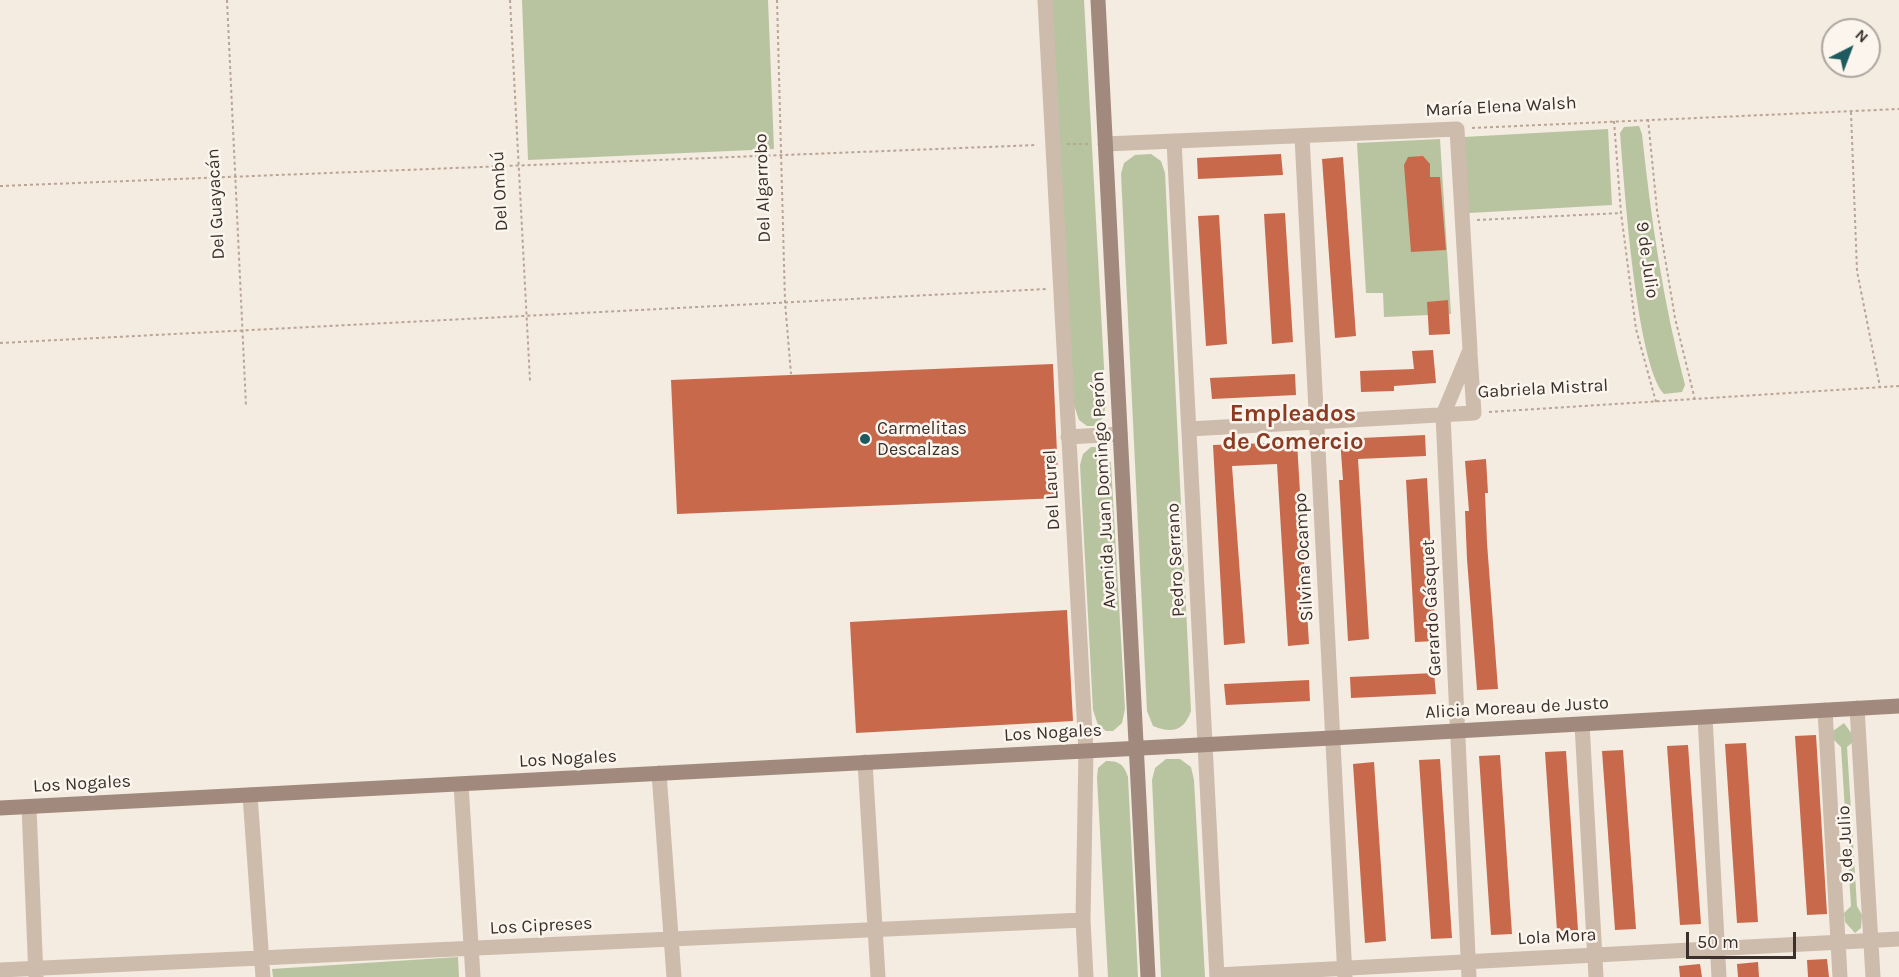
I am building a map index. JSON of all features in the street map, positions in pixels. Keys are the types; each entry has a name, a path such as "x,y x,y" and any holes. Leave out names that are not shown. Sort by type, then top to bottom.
{"street":[{"name":"Del Laurel","path":"1045,0 1086,750 1083,920 1086,977"},
{"name":"Avenida Juan Domingo Perón","path":"1098,0 1148,977"},
{"name":"María Elena Walsh","path":"1105,144 1457,129"},
{"name":"Gerardo Gásquet","path":"1457,129 1474,413"},
{"name":"Silvina Ocampo","path":"1302,136 1344,973"},
{"name":"Pedro Serrano","path":"1174,141 1217,976"},
{"name":"Gerardo Gásquet","path":"1469,969 1443,415 1470,350"},
{"name":"Gabriela Mistral","path":"1189,429 1474,413"},
{"path":"1068,437 1120,434"},
{"name":"Alicia Moreau de Justo","path":"1137,747 1458,732 1899,706"},
{"name":"9 de Julio","path":"1857,708 1873,977"},
{"name":"9 de Julio","path":"1825,710 1840,977"},
{"path":"1705,717 1719,977"},
{"path":"1582,724 1596,977"},
{"name":"Los Nogales","path":"0,808 1137,747"},
{"path":"865,762 878,977"},
{"path":"659,773 674,977"},
{"path":"460,784 473,977"},
{"path":"250,795 264,977"},
{"path":"29,807 36,973"},
{"name":"Los Cipreses","path":"0,970 36,973 262,958 1083,920"},
{"name":"Lola Mora","path":"1217,976 1469,969 1595,955 1899,939"}],"path":[{"name":"Del Guayacán","path":"227,0 246,406"},
{"name":"Del Ombú","path":"510,0 530,381"},
{"name":"Del Algarrobo","path":"777,0 785,302 791,374"},
{"name":"María Elena Walsh","path":"1457,129 1899,109"},
{"path":"1851,112 1857,271 1880,387"},
{"name":"9 de Julio","path":"1648,119 1657,210 1675,318 1695,400"},
{"name":"9 de Julio","path":"1614,121 1621,213 1636,329 1656,402"},
{"path":"0,186 1105,144"},
{"path":"1462,221 1621,213"},
{"path":"0,342 1060,288"},
{"name":"Gabriela Mistral","path":"1474,413 1899,386"}],"green space":[{"path":"522,0 768,0 774,149 528,160"},
{"path":"1052,0 1084,0 1106,404 1103,418 1094,426 1087,426 1079,420 1074,405"},
{"path":"1639,126 1664,292 1685,385 1682,392 1664,394 1654,376 1639,311 1628,229 1620,133 1624,127"},
{"path":"1608,129 1612,205 1469,213 1464,137"},
{"path":"1440,139 1451,314 1384,317 1383,293 1366,293 1357,143"},
{"path":"1151,154 1161,161 1165,173 1191,711 1181,727 1172,730 1153,726 1147,711 1121,174 1124,163 1135,155"},
{"path":"1091,447 1099,447 1107,452 1111,464 1125,709 1122,723 1113,731 1106,731 1098,725 1093,710 1080,465 1083,454"},
{"path":"1844,723 1852,734 1853,742 1847,747 1857,906 1862,915 1861,928 1855,933 1845,922 1844,913 1851,906 1841,747 1834,740 1833,731"},
{"path":"1166,759 1180,759 1191,767 1194,780 1205,977 1161,977 1152,780 1155,768"},
{"path":"1106,761 1121,764 1128,777 1138,977 1108,977 1097,778 1098,768"},
{"path":"458,957 459,977 273,977 272,969"}],"building":[{"path":"1281,154 1283,175 1198,179 1197,158"},
{"path":"1423,156 1430,164 1430,177 1440,177 1446,250 1411,252 1404,165 1408,157"},
{"path":"1343,157 1356,336 1335,338 1322,159"},
{"path":"1285,213 1293,342 1272,344 1264,214"},
{"path":"1219,215 1227,344 1206,346 1198,216"},
{"path":"1448,300 1450,334 1429,335 1427,302"},
{"path":"1433,350 1436,383 1394,386 1394,391 1361,392 1360,371 1414,369 1412,351"},
{"name":"Carmelitas Descalzas","path":"1053,364 1059,498 677,514 671,380"},
{"path":"1295,374 1296,395 1212,399 1210,378"},
{"path":"1425,435 1426,456 1358,459 1369,639 1348,641 1339,480 1343,480 1340,439"},
{"path":"1297,442 1309,644 1288,646 1277,464 1232,466 1245,643 1224,645 1213,445"},
{"path":"1486,459 1487,543 1498,689 1477,690 1467,559 1465,511 1469,511 1465,461"},
{"path":"1427,478 1436,641 1415,642 1406,480"},
{"path":"1067,610 1073,721 856,733 850,622"},
{"path":"1434,673 1436,694 1351,698 1350,677"},
{"path":"1309,680 1310,701 1226,705 1224,684"},
{"path":"1816,735 1827,914 1807,915 1795,736"},
{"path":"1746,743 1758,922 1737,923 1725,744"},
{"path":"1688,745 1701,924 1680,925 1667,746"},
{"path":"1623,750 1636,929 1615,930 1602,751"},
{"path":"1566,751 1578,930 1557,931 1545,752"},
{"path":"1500,755 1512,934 1491,935 1479,756"},
{"path":"1440,759 1452,938 1431,939 1419,760"},
{"path":"1374,762 1386,941 1365,943 1353,764"},
{"path":"1827,959 1829,977 1808,977 1807,960"},
{"path":"1758,962 1759,977 1738,977 1737,964"},
{"path":"1700,964 1702,977 1680,977 1679,966"}],"place":[{"name":"Carmelitas Descalzas","path":"865,439"}],"district":[{"name":"Empleados de Comercio","path":"1293,428"}]}
